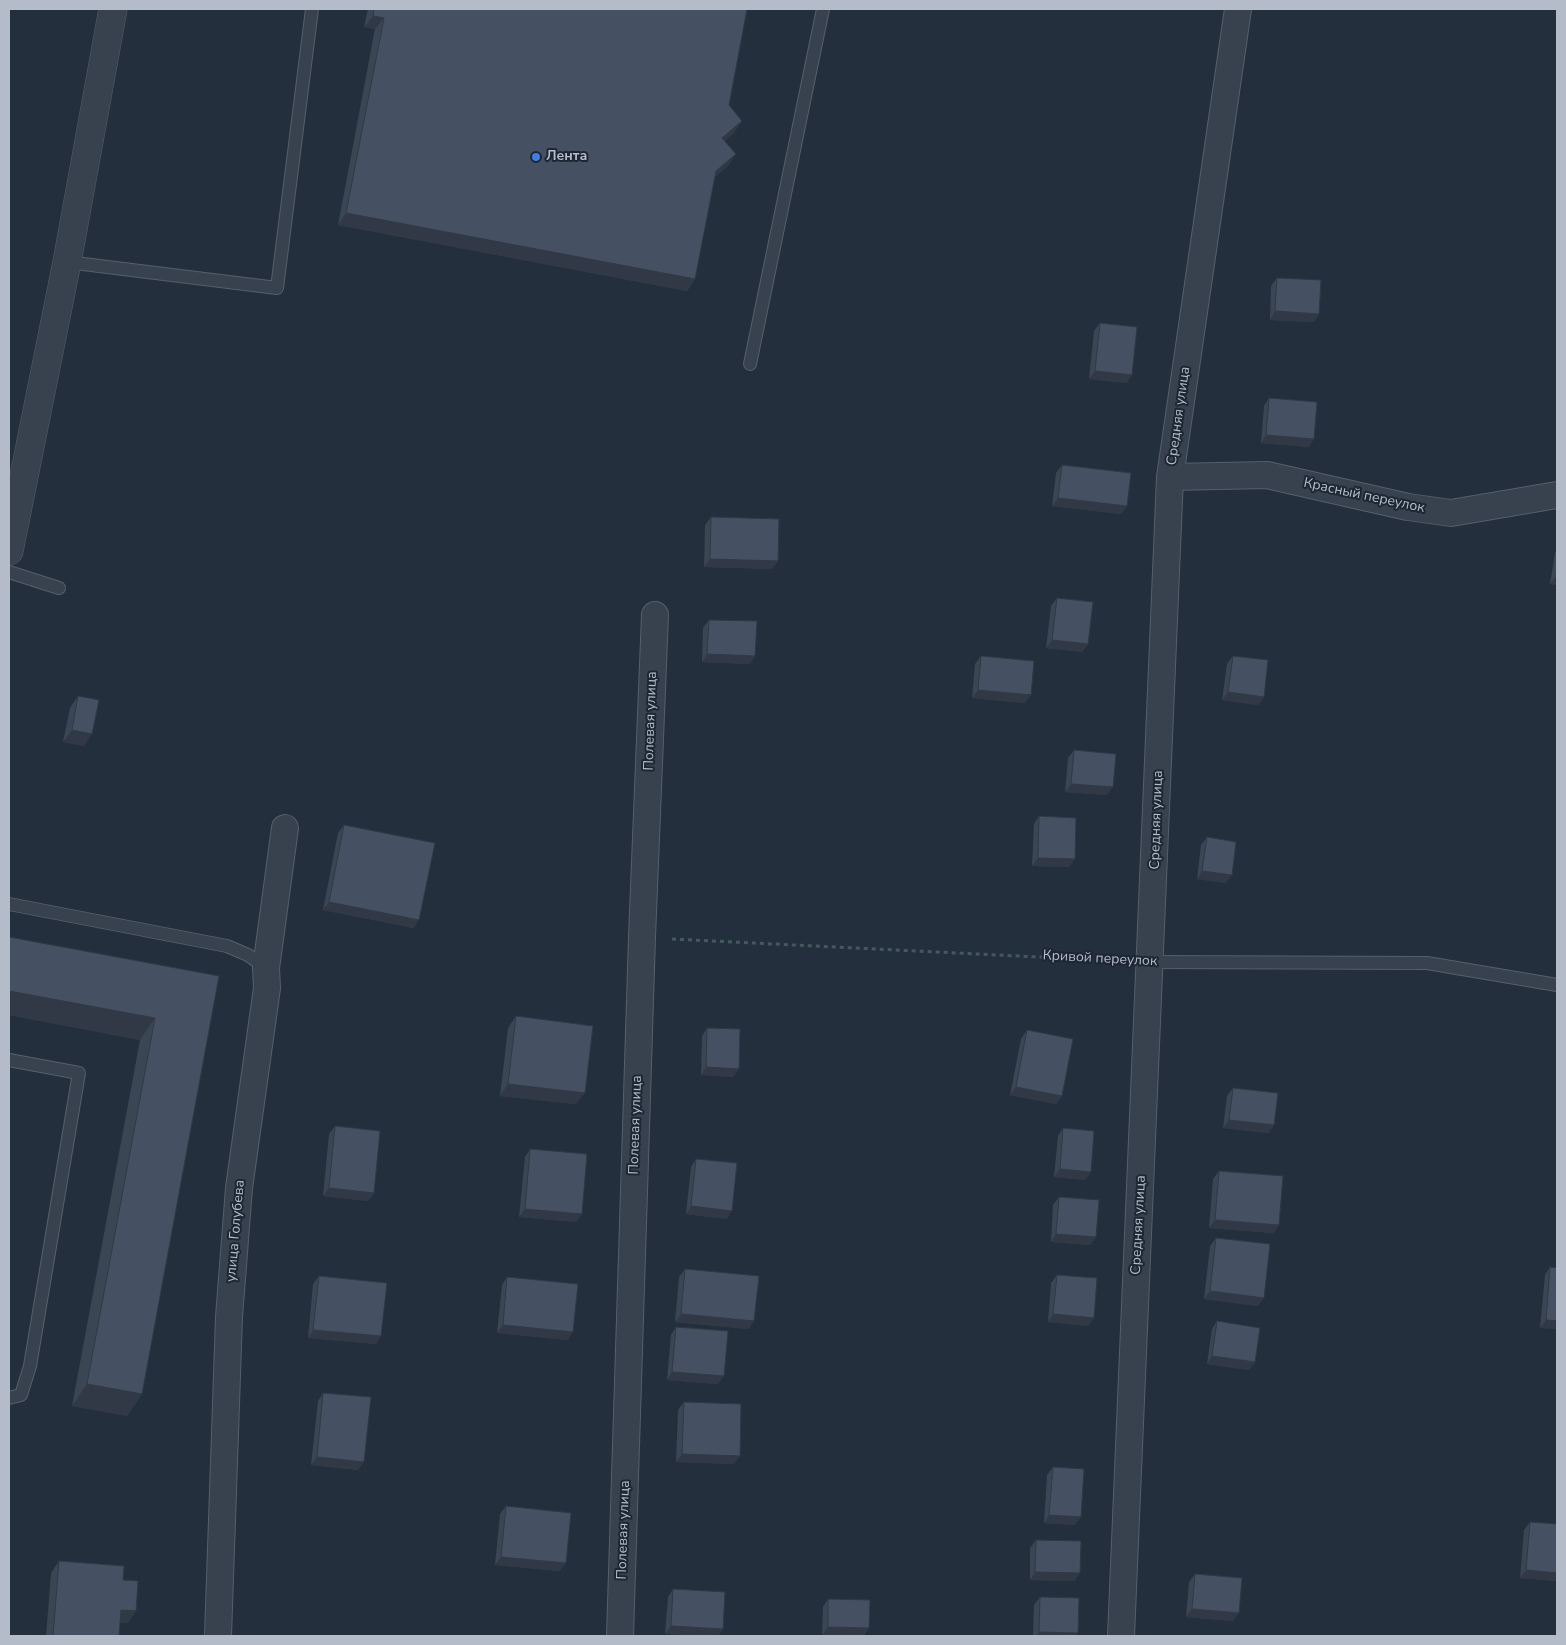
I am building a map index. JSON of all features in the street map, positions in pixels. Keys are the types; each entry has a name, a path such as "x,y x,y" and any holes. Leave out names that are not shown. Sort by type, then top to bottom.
{"street":[{"path":"9,551 67,262 113,9"},
{"name":"Средняя улица","path":"1122,1636 1170,478 1238,9"},
{"name":"Красный переулок","path":"1170,478 1267,475 1408,507 1451,513 1557,495"},
{"name":"Полевая улица","path":"620,1636 642,937 655,615"},
{"name":"улица Голубева","path":"218,1636 229,1318 239,1188 267,988 266,968 285,828"}],"lane":[{"path":"67,262 277,288 312,9"},
{"path":"750,364 823,9"},
{"path":"9,572 59,588"},
{"path":"9,904 226,946 248,955 266,968"},
{"name":"Кривой переулок","path":"1151,962 1427,963 1557,986"},
{"path":"9,1060 79,1073 30,1366 21,1395 9,1398"}],"path":[{"name":"Кривой переулок","path":"642,937 1151,962"}],"building":[{"name":"Лента","path":"374,9 747,9 729,105 742,121 722,138 736,154 716,171 695,279 346,213 384,18 373,16"},
{"path":"1277,278 1321,280 1319,314 1275,311"},
{"path":"1100,323 1137,327 1132,375 1095,371"},
{"path":"1269,398 1317,402 1314,439 1266,435"},
{"path":"1062,465 1131,473 1127,506 1058,498"},
{"path":"711,517 779,519 778,561 710,559"},
{"path":"1057,598 1093,602 1088,644 1052,640"},
{"path":"709,620 757,621 755,656 707,654"},
{"path":"981,656 1034,661 1031,695 978,690"},
{"path":"1233,656 1268,660 1264,697 1228,692"},
{"path":"78,696 99,700 92,734 72,730"},
{"path":"1074,750 1116,754 1113,787 1071,784"},
{"path":"1039,816 1076,818 1075,859 1038,858"},
{"path":"344,825 435,843 419,920 329,902"},
{"path":"1207,837 1236,842 1232,875 1202,871"},
{"path":"9,937 219,976 142,1394 87,1384 155,1018 9,991"},
{"path":"516,1016 593,1026 585,1093 508,1084"},
{"path":"707,1028 740,1029 739,1069 706,1067"},
{"path":"1027,1030 1073,1039 1062,1096 1016,1087"},
{"path":"1233,1088 1278,1093 1274,1125 1229,1120"},
{"path":"335,1126 380,1131 374,1193 329,1188"},
{"path":"1063,1128 1094,1131 1091,1172 1060,1169"},
{"path":"530,1149 587,1154 582,1214 525,1209"},
{"path":"696,1159 737,1163 732,1211 691,1206"},
{"path":"1219,1171 1283,1176 1279,1225 1215,1220"},
{"path":"1059,1197 1099,1200 1096,1237 1056,1234"},
{"path":"1216,1238 1270,1244 1264,1298 1210,1291"},
{"path":"1550,1267 1557,1268 1557,1321 1546,1320"},
{"path":"685,1269 759,1276 754,1321 681,1314"},
{"path":"1057,1275 1097,1278 1094,1318 1053,1314"},
{"path":"319,1276 387,1283 381,1336 313,1330"},
{"path":"507,1277 578,1284 573,1332 503,1325"},
{"path":"1217,1321 1260,1328 1255,1362 1212,1356"},
{"path":"676,1327 728,1331 724,1376 672,1372"},
{"path":"323,1393 371,1397 364,1462 317,1457"},
{"path":"684,1402 741,1404 740,1456 682,1454"},
{"path":"1053,1467 1084,1469 1081,1517 1049,1515"},
{"path":"506,1506 571,1513 566,1563 501,1557"},
{"path":"1530,1522 1557,1524 1557,1573 1526,1570"},
{"path":"1036,1540 1081,1541 1080,1573 1035,1572"},
{"path":"59,1561 124,1566 123,1580 138,1581 136,1611 121,1610 119,1636 53,1636"},
{"path":"1195,1574 1242,1578 1239,1613 1192,1609"},
{"path":"673,1589 725,1592 723,1629 671,1626"},
{"path":"1040,1597 1079,1598 1078,1633 1039,1632"},
{"path":"828,1599 870,1600 869,1628 828,1627"}],"place":[{"name":"Лента","path":"536,157"}]}
